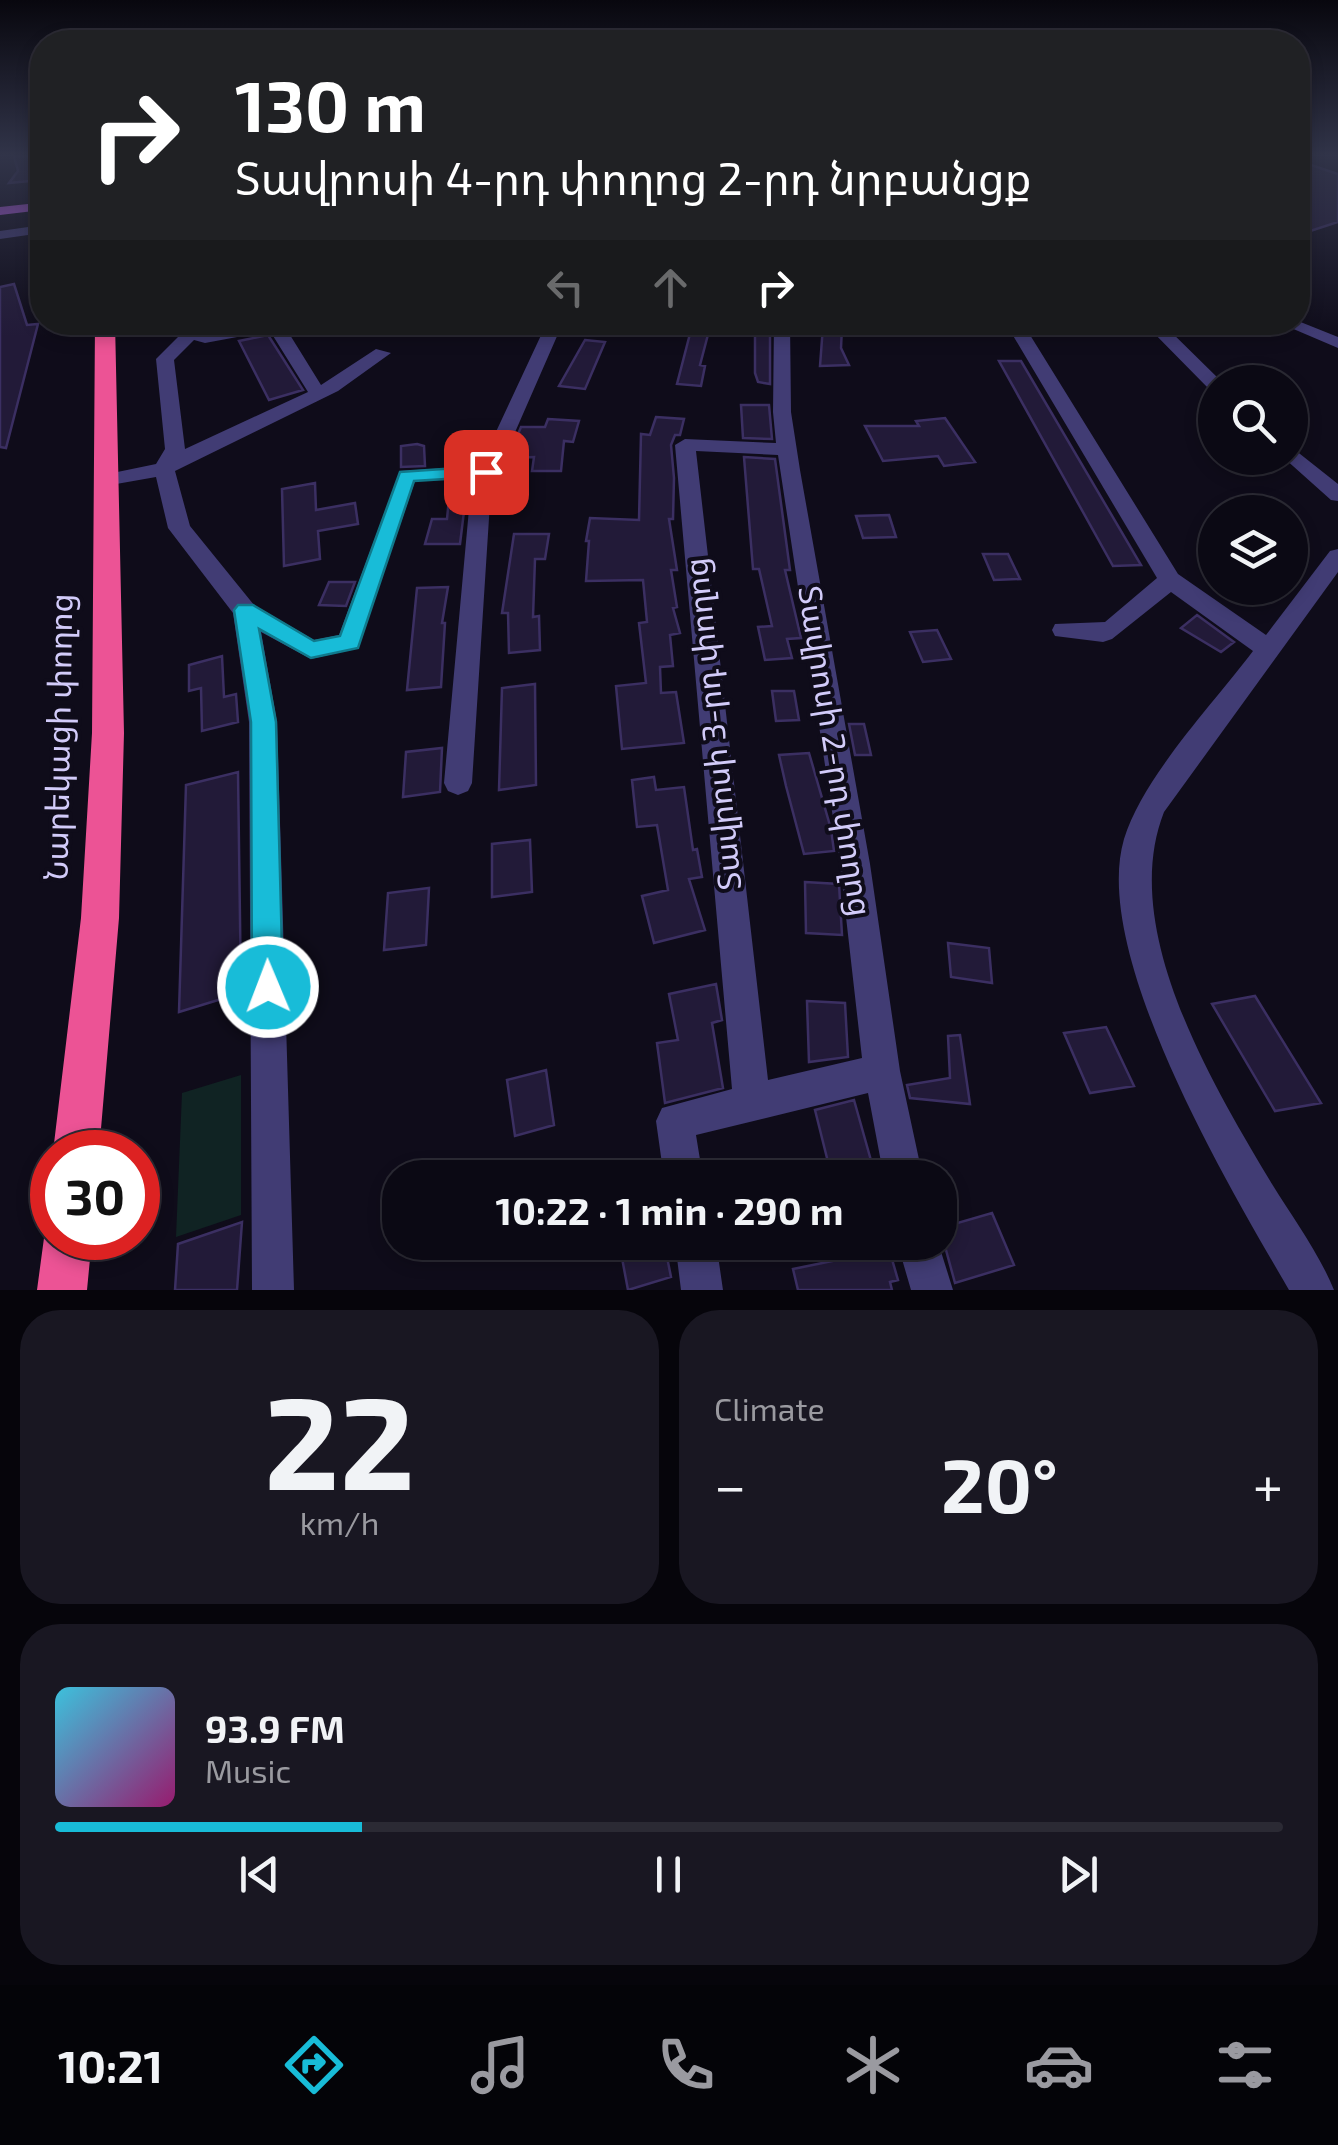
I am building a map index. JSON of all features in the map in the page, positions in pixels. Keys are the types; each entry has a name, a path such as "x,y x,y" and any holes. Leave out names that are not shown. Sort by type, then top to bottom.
{"highway":[{"name":"Նարեկացի փողոց","path":"78,1130 100,918 108,733 105,335"},
{"path":"62,1290 65,1260"}],"street":[{"path":"0,234 30,219"},
{"path":"1310,332 1338,343"},
{"path":"183,335 165,359 175,449 164,468 179,528 245,610 311,650 350,642 406,476 486,472"},
{"path":"281,335 318,394"},
{"path":"458,783 481,487 549,335"},
{"name":"Տավրոսի 2-րդ փողոց","path":"782,335 782,412 787,449 855,864 882,1071 900,1160"},
{"path":"1021,335 1170,580 1269,650"},
{"path":"1164,335 1198,368"},
{"path":"106,480 164,468 357,374 382,353"},
{"name":"Տավրոսի 3-րդ փողոց","path":"752,1105 685,445 787,449"},
{"path":"1308,468 1338,495"},
{"path":"1313,1290 1189,1069 1155,984 1136,906 1137,849 1152,806 1338,556"},
{"path":"1064,630 1104,633 1170,580"},
{"path":"245,610 263,722 272,1290"},
{"path":"681,1160 675,1121 882,1071"},
{"path":"698,1260 702,1290"},
{"path":"923,1260 932,1290"}],"green space":[{"path":"241,1075 241,1215 176,1237 182,1093"}],"building":[{"path":"1310,216 1338,216 1338,222 1310,231"},
{"path":"14,284 30,325 30,335 35,335 6,448 0,447 0,287"},
{"path":"268,335 303,390 269,400 239,341"},
{"path":"690,335 708,335 700,365 705,366 701,386 677,384"},
{"path":"755,335 770,335 770,384 758,382"},
{"path":"822,335 842,335 841,348 849,365 820,366"},
{"path":"585,340 605,342 585,389 559,386"},
{"path":"999,361 1021,361 1141,565 1113,566"},
{"path":"741,405 769,405 772,439 743,438"},
{"path":"656,417 684,419 680,435 675,435 671,445 673,519 669,519 677,570 671,570 677,607 673,608 680,633 670,635 673,666 660,667 661,693 676,692 684,743 622,749 616,686 646,683 639,623 647,622 643,580 586,581 586,541 590,518 639,520 641,434 650,435"},
{"path":"945,418 975,462 944,466 938,456 883,461 865,426 919,426 916,421"},
{"path":"548,419 579,421 573,442 564,441 561,471 532,471 534,457 508,458 521,427 545,427"},
{"path":"401,446 424,446 425,466 401,467"},
{"path":"744,457 775,459 790,570 785,570 801,638 787,639 792,658 765,660 758,627 772,626 759,569 753,569"},
{"path":"315,483 316,510 355,503 358,524 318,531 320,559 284,566 282,489"},
{"path":"467,487 460,544 425,544 432,519 447,519 450,488"},
{"path":"889,515 896,537 863,538 856,516"},
{"path":"514,534 549,534 545,559 535,559 533,617 539,616 540,650 509,653 508,613 502,613"},
{"path":"983,554 1008,554 1020,579 994,580"},
{"path":"329,582 355,582 346,606 319,605"},
{"path":"448,587 442,623 441,687 407,690 417,588"},
{"path":"1197,615 1234,642 1221,652 1181,628"},
{"path":"937,630 951,659 923,662 910,632"},
{"path":"222,656 224,697 236,694 238,722 202,731 201,688 189,691 189,665"},
{"path":"535,684 536,785 499,790 502,688"},
{"path":"772,691 794,691 799,720 776,721"},
{"path":"849,724 864,724 871,755 855,755"},
{"path":"442,748 440,792 403,797 406,752"},
{"path":"809,753 834,851 804,854 786,786 779,755"},
{"path":"238,772 241,993 179,1012 186,785"},
{"path":"654,777 656,790 684,787 693,850 697,849 702,877 689,879 705,930 654,943 642,896 668,890 657,825 637,827 632,780"},
{"path":"530,840 532,892 492,897 492,844"},
{"path":"805,882 839,884 842,935 806,933"},
{"path":"429,888 426,945 384,950 388,893"},
{"path":"948,943 989,948 992,983 951,977"},
{"path":"716,984 722,1020 712,1023 723,1088 665,1103 657,1043 678,1040 669,994"},
{"path":"1255,996 1321,1103 1275,1111 1212,1004"},
{"path":"807,1001 845,1003 848,1057 809,1062"},
{"path":"1106,1027 1134,1086 1090,1093 1064,1033"},
{"path":"960,1035 970,1104 910,1098 907,1085 950,1078 948,1036"},
{"path":"546,1070 554,1125 515,1136 507,1080"},
{"path":"854,1100 871,1160 828,1160 815,1110"},
{"path":"992,1213 1014,1265 955,1283 949,1260 957,1260 957,1223"},
{"path":"242,1222 237,1290 175,1290 178,1244"},
{"path":"622,1260 668,1260 671,1277 628,1290"},
{"path":"837,1260 892,1260 898,1280 890,1282 892,1290 798,1290 793,1269"}],"route":[{"path":"268,987 263,722 245,610 311,650 350,642 406,476 486,472"}]}
